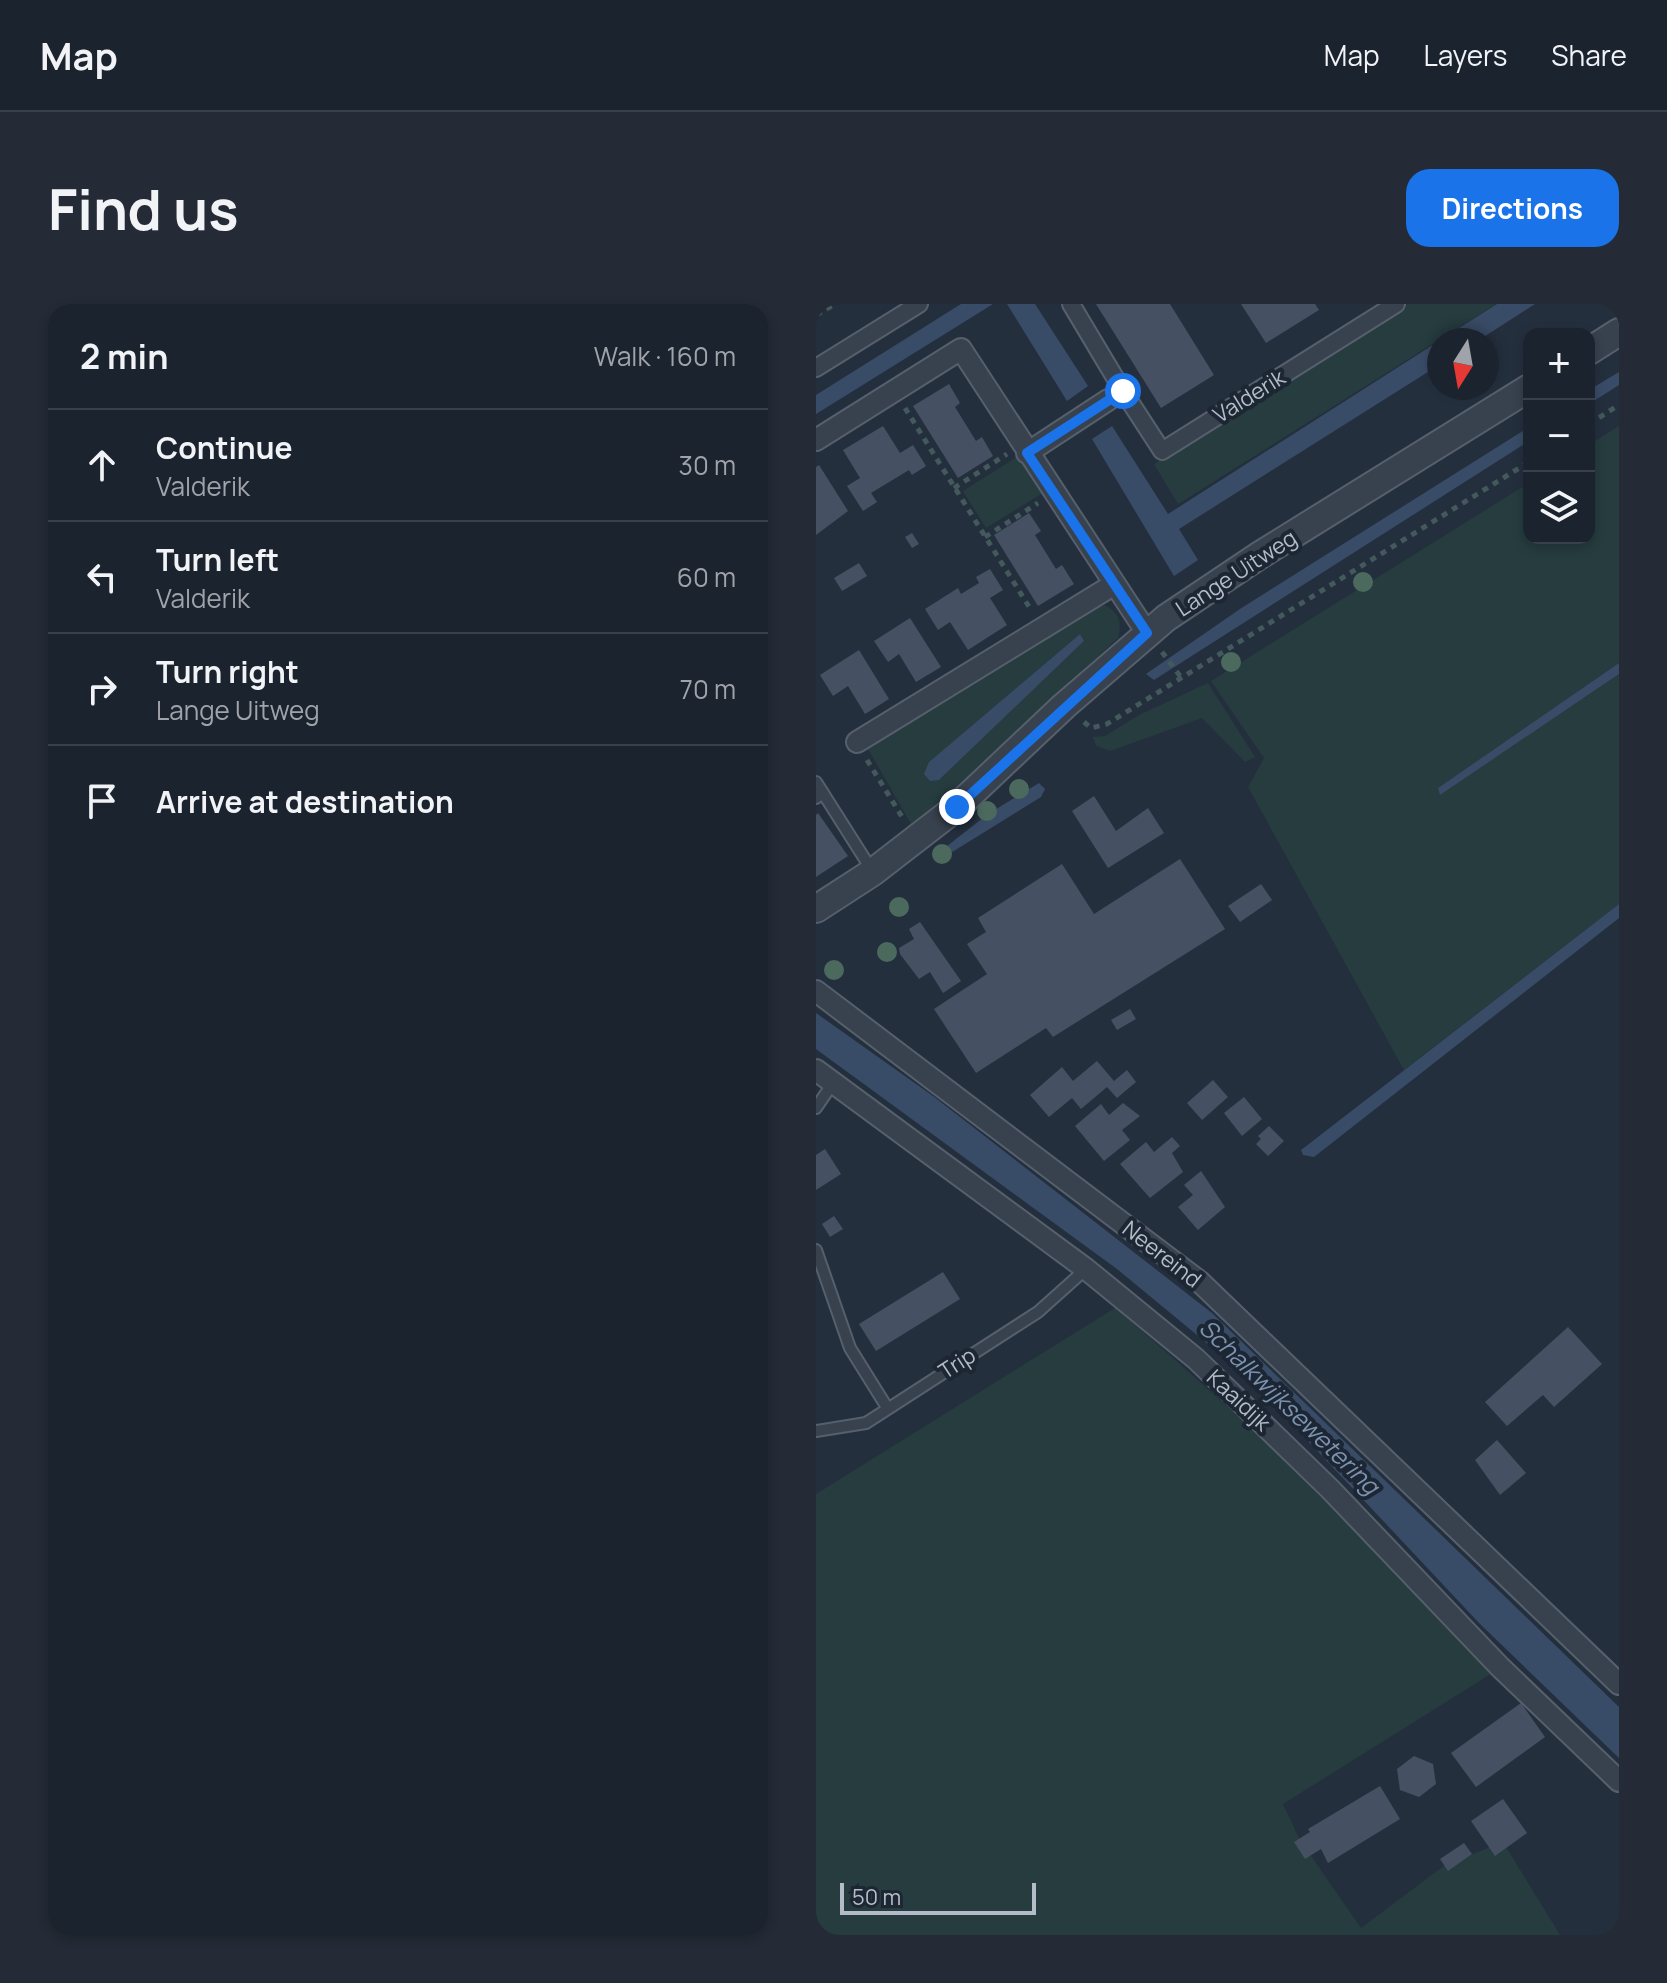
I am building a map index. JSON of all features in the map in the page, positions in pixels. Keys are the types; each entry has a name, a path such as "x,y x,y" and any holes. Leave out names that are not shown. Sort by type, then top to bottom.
{"street":[{"path":"816,368 919,304"},
{"name":"Valderik","path":"1071,304 1116,395 1162,451 1396,304"},
{"path":"1595,347 1619,332"},
{"path":"816,440 961,349 1053,494 1147,633"},
{"name":"Lange Uitweg","path":"816,909 873,872 957,807 1147,633 1260,555 1523,392"},
{"path":"1024,449 1116,395"},
{"path":"857,742 1113,585"},
{"name":"Neereind","path":"816,991 1199,1281 1619,1684"},
{"name":"Kaaidijk","path":"816,1070 1086,1269 1196,1359 1259,1418 1500,1667 1619,1781"}],"lane":[{"path":"816,782 819,795 873,872"},
{"path":"816,1108 833,1083"},
{"path":"816,1250 850,1348 888,1409"},
{"name":"Trip","path":"816,1431 866,1423 1038,1312 1086,1269"}],"path":[{"path":"816,315 835,304"},
{"path":"894,391 1042,628"},
{"path":"1595,420 1619,405"},
{"path":"954,488 1024,449"},
{"path":"1064,706 1091,728 1107,724 1183,680 1523,466"},
{"path":"985,537 1053,494"},
{"path":"1164,656 1183,680"},
{"path":"857,742 915,840"}],"green space":[{"path":"1407,304 1496,304 1458,328 1427,328 1427,347 1178,504 1154,464"},
{"path":"1619,426 1619,663 1438,788 1441,794 1619,674 1619,904 1404,1070 1248,787 1264,758 1211,681 1523,487 1523,544 1595,544 1595,441"},
{"path":"1020,455 1043,493 986,528 963,491"},
{"path":"1105,605 1117,615 1120,622 1118,638 946,797 911,824 868,749 872,741 949,697 1090,608","holes":["1080,634 1084,641 939,780 929,762"]},
{"path":"1208,683 1255,757 1245,762 1202,718 1110,751 1096,746 1093,737 1105,736 1139,715"},
{"path":"1115,1308 1262,1440 1494,1672 1283,1804 1300,1840 1361,1928 1445,1865 1503,1842 1560,1935 816,1935 816,1494"}],"water":[{"path":"961,304 993,304 816,414 816,395"},
{"path":"1007,304 1035,304 1088,386 1067,401"},
{"path":"1497,304 1535,304 1498,328 1459,328"},
{"path":"1427,349 1427,373 1179,529 1198,560 1174,576 1092,439 1112,426 1168,514"},
{"path":"1619,372 1619,385 1595,400 1595,386"},
{"path":"1523,431 1523,445 1154,680 1146,674 1240,609"},
{"path":"1080,634 1084,641 939,780 930,781 924,774 929,762"},
{"path":"1619,663 1619,674 1440,795 1438,788"},
{"path":"1039,783 1045,789 1041,797 949,854 942,850 988,814"},
{"path":"1619,904 1619,918 1314,1157 1303,1155 1301,1150"},
{"name":"Schalkwijksewetering","path":"816,1013 933,1096 1212,1313 1619,1707 1619,1758 1480,1624 1278,1409 1220,1354 1117,1269 816,1049"}],"building":[{"path":"1096,304 1170,304 1214,375 1161,408"},
{"path":"1241,304 1315,304 1319,310 1266,343"},
{"path":"949,384 960,403 955,407 976,441 982,437 993,456 958,478 913,406"},
{"path":"883,426 900,453 913,445 926,466 912,475 909,470 871,493 877,502 863,511 847,486 860,478 843,450"},
{"path":"819,465 848,511 816,535 816,467"},
{"path":"1029,513 1041,531 1035,535 1056,569 1062,565 1074,584 1038,606 994,535"},
{"path":"912,533 919,544 912,548 905,537"},
{"path":"859,563 867,576 842,591 834,578"},
{"path":"990,569 1003,590 990,598 1007,625 968,650 950,622 938,630 925,609 958,588 961,594 979,583 976,577"},
{"path":"910,618 941,667 916,682 899,654 888,662 874,641"},
{"path":"859,650 889,699 865,714 848,686 833,696 820,675"},
{"path":"1094,796 1116,831 1148,808 1164,833 1108,868 1072,811"},
{"path":"818,813 848,856 816,877 816,815"},
{"path":"1180,859 1225,929 1053,1037 1046,1028 976,1073 934,1009 987,974 967,944 986,932 978,918 1062,864 1094,914"},
{"path":"1261,884 1272,900 1240,922 1228,906"},
{"path":"920,922 961,981 943,993 930,972 919,979 900,954 899,948 914,939 909,929"},
{"path":"1130,1009 1136,1019 1117,1030 1111,1020"},
{"path":"1097,1061 1114,1081 1127,1070 1136,1082 1117,1098 1107,1087 1081,1109 1072,1098 1049,1117 1030,1095 1062,1067 1073,1081"},
{"path":"1213,1080 1228,1097 1202,1120 1187,1103"},
{"path":"1244,1097 1262,1119 1242,1136 1224,1113"},
{"path":"1123,1103 1140,1116 1122,1130 1130,1140 1104,1161 1075,1126 1101,1104 1109,1115"},
{"path":"1269,1126 1284,1141 1268,1156 1256,1144 1261,1139 1258,1136"},
{"path":"1172,1137 1180,1146 1172,1153 1183,1172 1150,1198 1120,1164 1146,1142 1154,1152"},
{"path":"825,1149 841,1174 816,1190 816,1155"},
{"path":"1201,1171 1225,1207 1198,1230 1178,1207 1193,1195 1184,1185"},
{"path":"834,1216 843,1229 830,1237 822,1224"},
{"path":"943,1272 960,1299 876,1351 859,1324"},
{"path":"1568,1327 1602,1364 1554,1407 1543,1395 1507,1426 1485,1402"},
{"path":"1497,1440 1526,1473 1500,1495 1475,1460"},
{"path":"1521,1703 1545,1737 1476,1787 1451,1753"},
{"path":"1414,1756 1433,1764 1436,1784 1419,1797 1400,1790 1397,1769"},
{"path":"1380,1786 1400,1819 1328,1863 1321,1849 1305,1859 1294,1842 1310,1832 1308,1829"},
{"path":"1503,1799 1527,1833 1495,1856 1471,1821"},
{"path":"1464,1843 1472,1854 1448,1871 1440,1859"}],"route":[{"path":"957,807 1147,633 1027,453 1123,391"}]}
